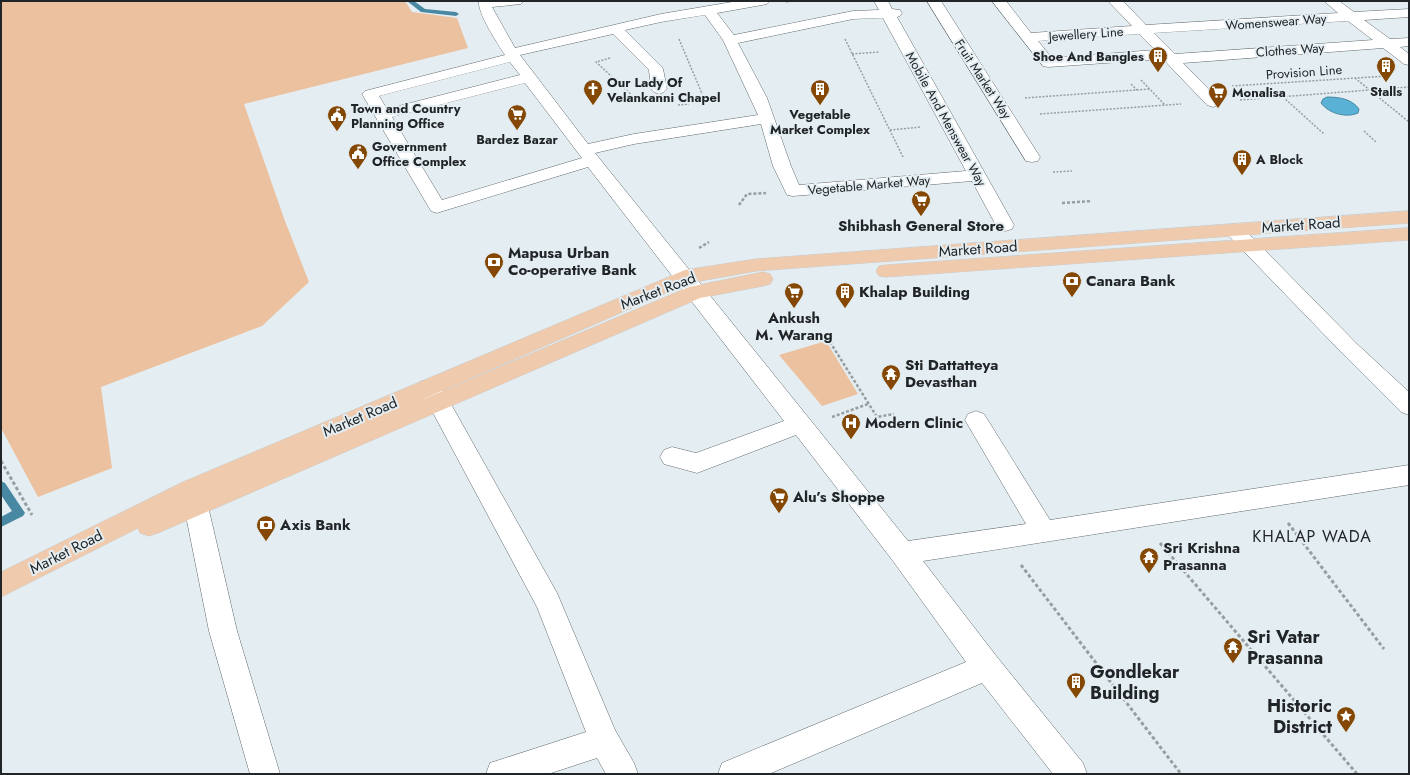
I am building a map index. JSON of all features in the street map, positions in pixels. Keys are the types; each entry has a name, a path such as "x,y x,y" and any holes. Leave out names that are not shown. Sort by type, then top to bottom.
{"main road":[{"name":"Market Road","path":"6,582 196,506 433,395 691,284 756,265 1409,217"},
{"name":"Market Road","path":"691,284 1409,234"},
{"name":"Market Road","path":"6,582 192,489 433,395"}],"street":[{"path":"516,1 486,2 485,6 512,55 902,553 987,668 1072,774"},
{"path":"762,1 661,18 512,55 370,94 437,207 634,138 767,118"},
{"name":"Fruit Market Way","path":"934,1 1032,157"},
{"path":"999,1 1028,37"},
{"path":"1115,1 1213,102"},
{"path":"1331,1 1409,61"},
{"path":"730,40 888,9"},
{"name":"Mobile And Menswear Way","path":"888,9 1005,225"},
{"name":"Vegetable Market Way","path":"708,10 730,40 756,92 767,118 782,166 793,191 977,175"},
{"name":"Womenswear Way","path":"1144,30 1409,13"},
{"path":"616,29 656,69 659,89"},
{"name":"Jewellery Line","path":"1028,37 1144,30"},
{"name":"Clothes Way","path":"1028,37 1048,63 1409,42"},
{"path":"383,115 530,77"},
{"path":"1234,230 1350,349 1409,406"},
{"path":"433,395 548,602 604,741 623,774"},
{"path":"976,420 1044,532"},
{"path":"672,457 697,463 802,426"},
{"path":"902,553 1002,540 1044,532 1409,475"},
{"path":"196,506 223,631 265,774"},
{"path":"733,774 987,668"},
{"path":"501,774 604,741"}],"path":[{"path":"834,19 875,98 914,181"},
{"path":"678,37 706,103"},
{"name":"Provision Line","path":"1200,88 1394,75"},
{"path":"1355,78 1409,122"},
{"path":"1131,84 1137,90"},
{"path":"1370,90 1409,87"},
{"path":"996,100 1150,89"},
{"path":"1283,96 1324,134"},
{"path":"1364,132 1376,142"},
{"path":"1050,172 1072,171"},
{"path":"1062,203 1092,201"},
{"path":"830,342 877,418 894,414"},
{"path":"802,426 868,404"},
{"path":"1,461 32,515"},
{"path":"1268,497 1384,649"},
{"path":"1138,517 1357,774"},
{"path":"1002,540 1181,774"}],"shaded area":[{"path":"1,1 405,1 412,12 457,18 468,48 244,104 285,221 309,282 262,326 101,387 112,468 38,497 1,428"},
{"path":"826,341 858,394 822,406 779,355"}],"water":[{"path":"1327,97 1341,98 1353,103 1359,109 1358,113 1344,115 1329,110 1321,103 1323,99"}],"waterway":[{"path":"410,1 423,11 456,14"},
{"path":"1,486 19,513 1,522"}],"place":[{"name":"Shoe And Bangles","path":"1158,73"},
{"name":"Stalls","path":"1386,83"},
{"name":"Our Lady Of Velankanni Chapel","path":"593,106"},
{"name":"Vegetable Market Complex","path":"820,106"},
{"name":"Monalisa","path":"1218,109"},
{"name":"Bardez Bazar","path":"517,131"},
{"name":"Town and Country Planning Office","path":"337,132"},
{"name":"Government Office Complex","path":"358,170"},
{"name":"A Block","path":"1242,176"},
{"name":"Shibhash General Store","path":"921,217"},
{"name":"Mapusa Urban Co-operative Bank","path":"494,279"},
{"name":"Canara Bank","path":"1072,298"},
{"name":"Ankush M. Warang","path":"794,309"},
{"name":"Khalap Building","path":"845,309"},
{"name":"Sti Dattatteya Devasthan","path":"891,391"},
{"name":"Modern Clinic","path":"851,440"},
{"name":"Alu’s Shoppe","path":"779,514"},
{"name":"Axis Bank","path":"266,542"},
{"name":"Sri Krishna Prasanna","path":"1149,574"},
{"name":"Sri Vatar Prasanna","path":"1233,664"},
{"name":"Gondlekar Building","path":"1076,699"},
{"name":"Historic District","path":"1346,733"}],"district":[{"name":"KHALAP WADA","path":"1312,536"}]}
